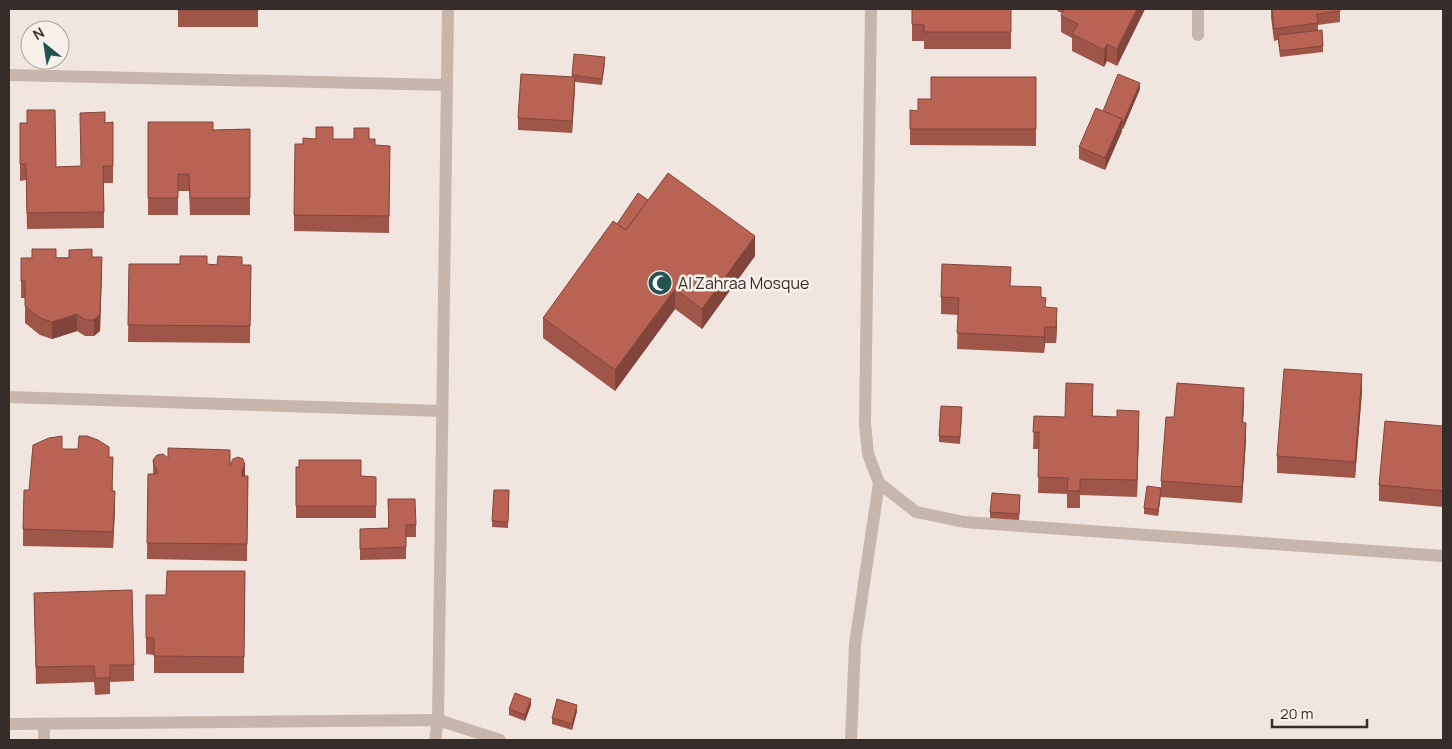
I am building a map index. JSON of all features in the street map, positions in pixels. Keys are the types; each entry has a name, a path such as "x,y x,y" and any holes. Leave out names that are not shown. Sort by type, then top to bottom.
{"street":[{"path":"435,740 438,720 448,9"},
{"path":"851,740 855,644 878,483 868,454 865,423 870,9"},
{"path":"1198,9 1198,35"},
{"path":"9,75 446,85"},
{"path":"9,397 442,411"},
{"path":"878,483 916,512 964,522 1443,556"},
{"path":"9,724 438,720 500,740"},
{"path":"44,724 44,740"}],"building":[{"path":"258,9 258,10 178,10"},
{"path":"912,9 1011,9 1011,32 924,32 924,25 912,24"},
{"path":"1064,9 1137,9 1117,49 1107,44 1104,50 1072,34 1078,24 1061,16"},
{"path":"1272,9 1340,9 1340,11 1317,14 1318,23 1274,29"},
{"path":"1322,30 1323,46 1280,51 1278,35"},
{"path":"574,54 605,57 602,79 572,75"},
{"path":"521,74 575,77 572,121 518,118"},
{"path":"1118,74 1140,83 1123,123 1122,119 1103,111"},
{"path":"931,77 1036,77 1036,129 910,129 910,110 918,111 918,99 931,99"},
{"path":"1096,108 1122,119 1105,158 1079,147"},
{"path":"27,110 55,110 56,167 81,166 80,113 105,112 105,123 113,122 113,166 103,166 104,212 27,213 26,164 20,164 20,123 27,123"},
{"path":"148,122 213,122 213,130 250,129 250,198 190,198 189,174 178,174 178,198 148,198"},
{"path":"316,127 333,127 333,139 354,139 354,128 369,128 369,139 375,139 375,145 390,146 389,216 294,215 295,144 303,144 303,138 316,139"},
{"name":"Al Zahraa Mosque","path":"668,173 755,236 702,309 675,289 615,370 543,318 613,221 626,230"},
{"path":"638,193 648,200 626,230 617,224"},
{"path":"32,249 56,249 56,258 69,258 69,250 92,249 92,257 102,257 100,314 94,320 85,320 77,314 52,322 40,318 25,306 25,281 21,281 21,258 32,258"},
{"path":"180,256 207,256 207,264 217,265 218,256 242,257 242,265 251,265 250,326 128,325 129,264 180,264"},
{"path":"942,264 1011,267 1010,286 1041,287 1041,297 1046,298 1045,307 1057,308 1056,327 1045,327 1044,337 957,333 959,298 941,297"},
{"path":"1284,369 1362,374 1355,462 1277,456"},
{"path":"1066,383 1093,384 1092,416 1117,417 1117,410 1139,411 1137,480 1080,479 1080,491 1067,491 1068,478 1038,477 1039,432 1033,432 1034,416 1065,417"},
{"path":"1177,383 1244,388 1242,422 1246,423 1242,487 1161,481 1166,417 1174,417"},
{"path":"941,406 962,407 960,437 939,436"},
{"path":"1385,421 1443,426 1443,491 1379,485"},
{"path":"62,436 62,449 78,449 79,436 87,436 98,440 109,447 109,457 113,457 112,491 115,491 113,532 23,529 24,490 29,490 33,445 49,438"},
{"path":"168,448 230,450 230,465 233,459 238,457 243,459 245,465 242,470 242,476 248,476 247,544 147,543 148,474 157,474 153,460 157,455 163,454 168,458"},
{"path":"299,460 361,460 361,476 376,477 376,506 296,506 296,467 299,467"},
{"path":"1147,486 1161,488 1158,510 1144,508"},
{"path":"494,490 509,490 508,522 492,521"},
{"path":"992,493 1020,495 1019,514 990,512"},
{"path":"388,499 415,499 416,525 406,525 406,547 360,549 360,529 389,528"},
{"path":"167,571 245,571 244,657 154,656 154,638 146,638 146,595 166,595"},
{"path":"132,590 134,665 110,665 110,678 95,678 94,666 36,667 34,593"},
{"path":"515,693 531,699 525,715 509,709"},
{"path":"557,699 577,705 572,724 552,718"}],"place":[{"name":"Al Zahraa Mosque","path":"660,283"}]}
